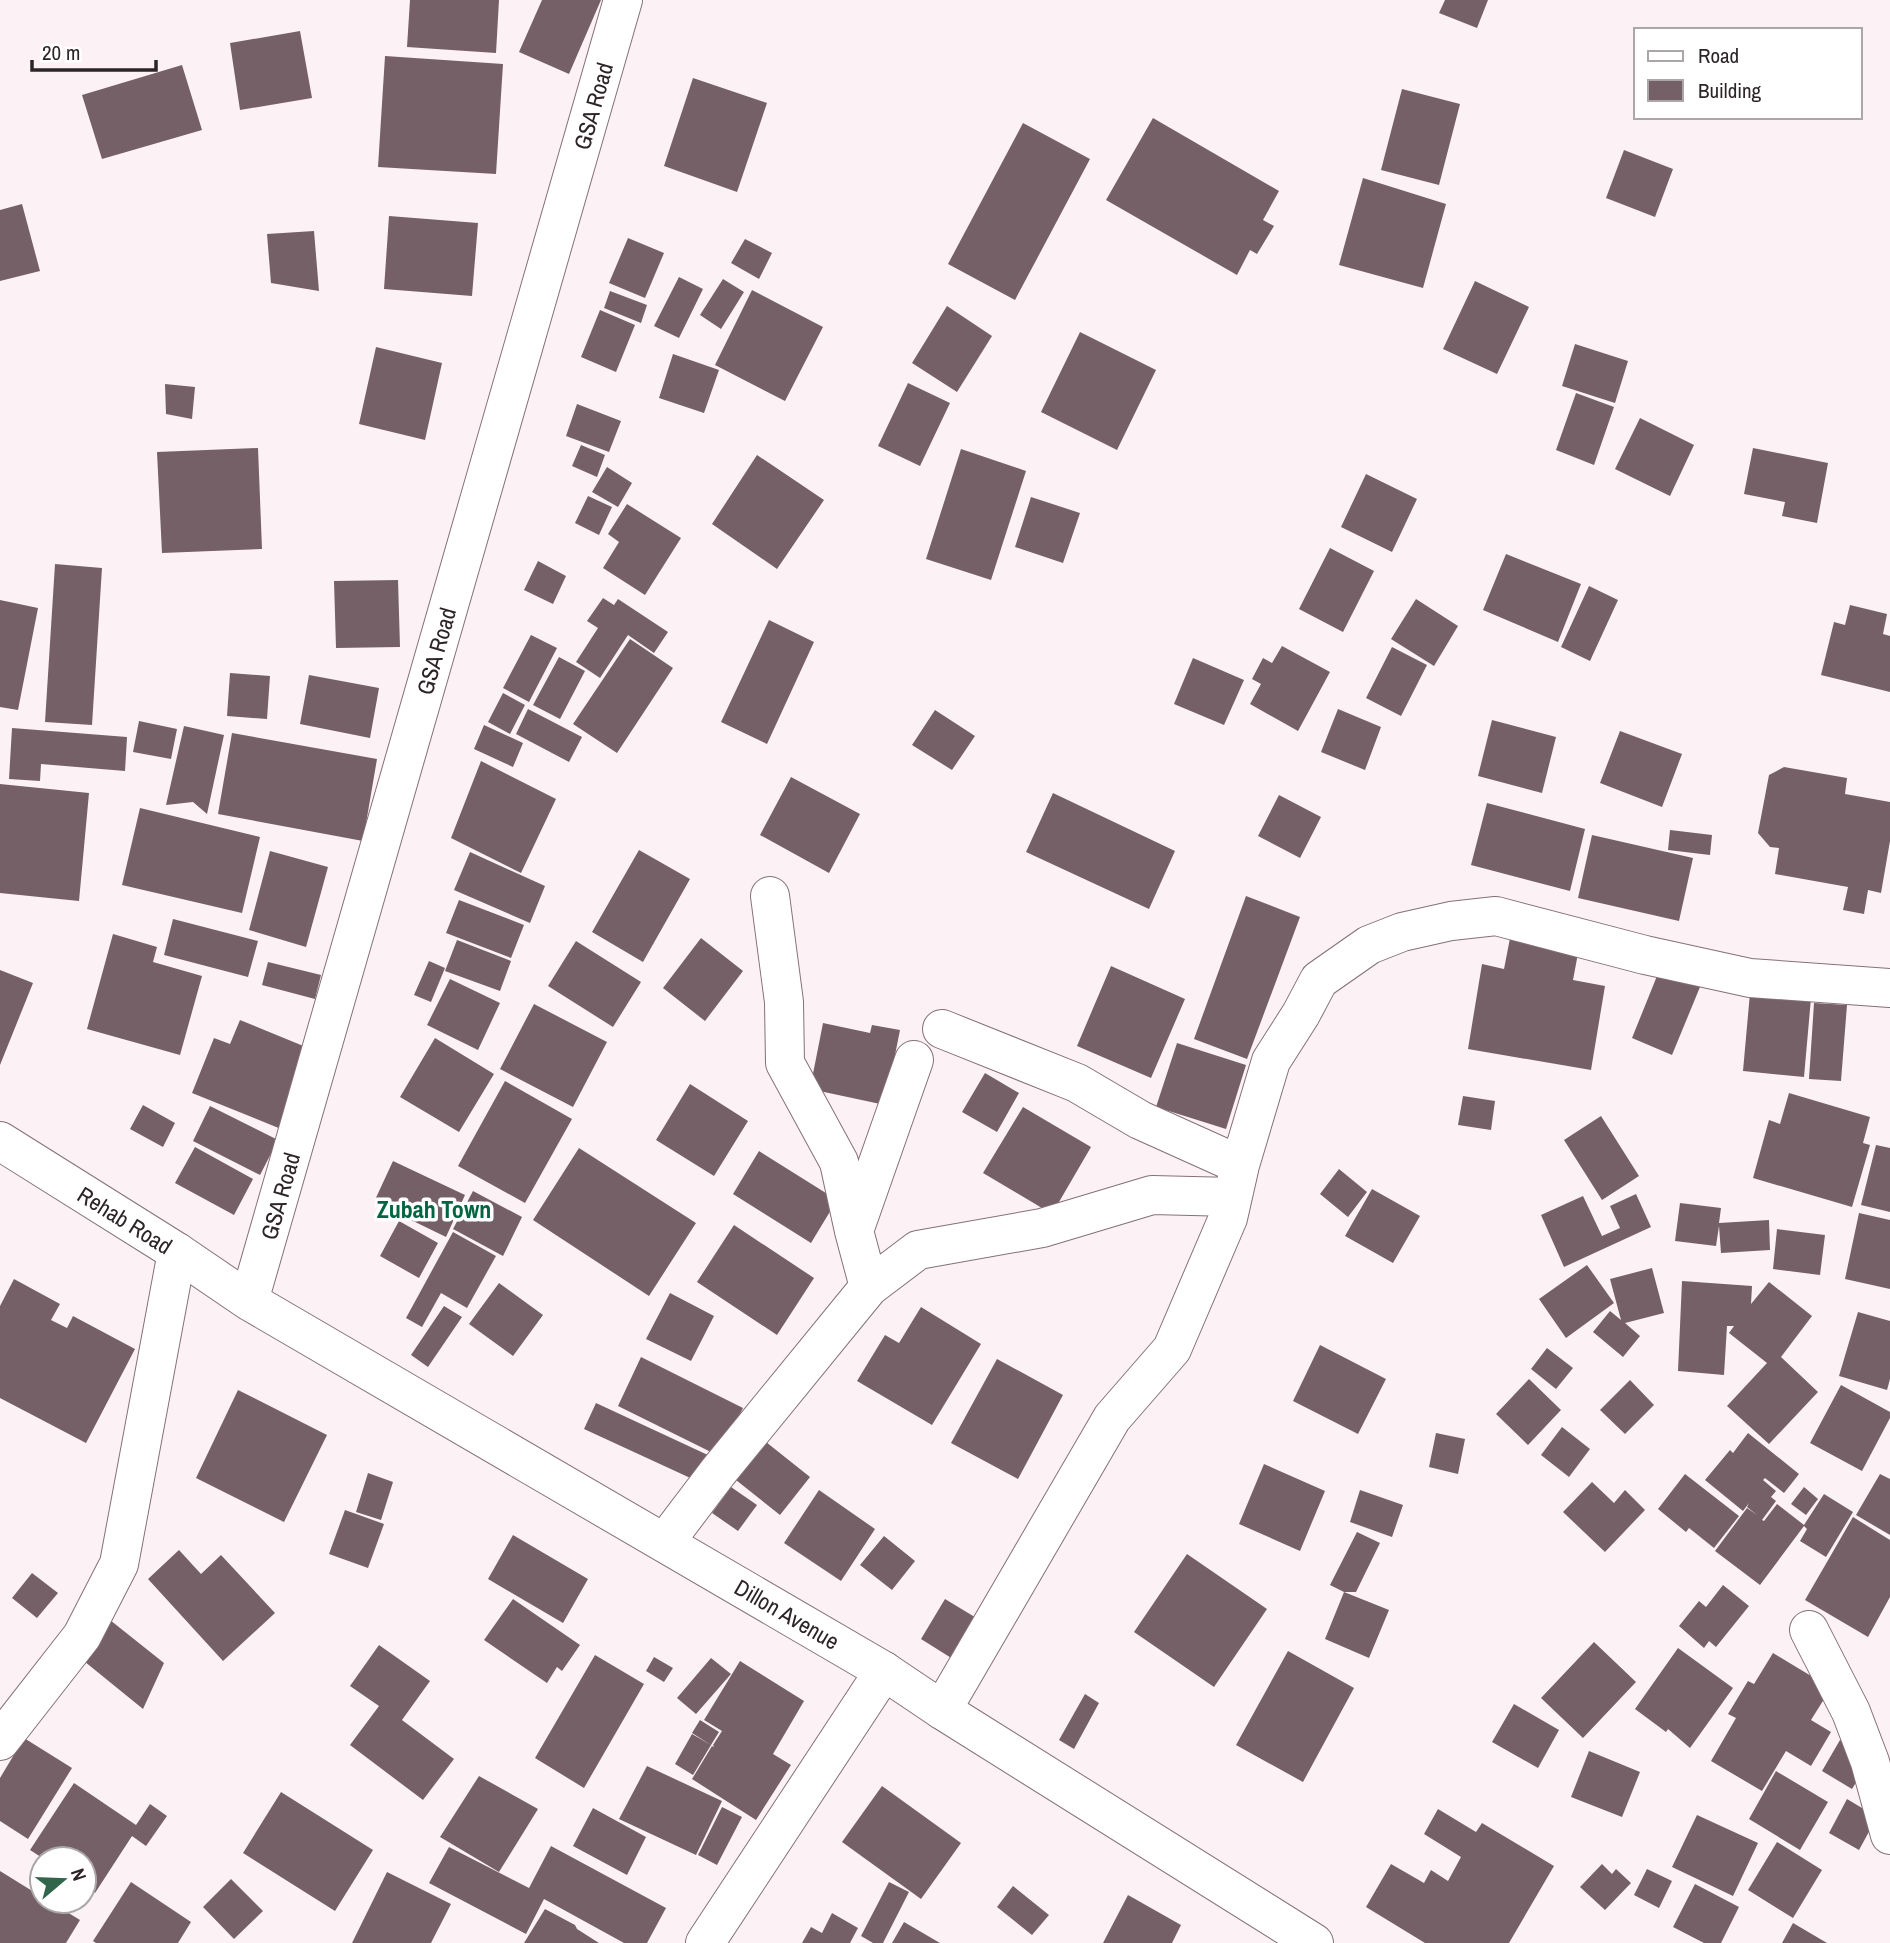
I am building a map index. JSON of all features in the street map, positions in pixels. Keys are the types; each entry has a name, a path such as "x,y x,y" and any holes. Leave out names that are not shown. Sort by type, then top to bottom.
{"street":[{"name":"GSA Road","path":"249,1301 623,0"},
{"path":"770,896 783,1002 785,1063 839,1162 869,1287"},
{"path":"942,1710 1112,1419 1172,1349 1228,1218 1271,1061 1301,1014 1319,979 1369,945 1402,932 1451,921 1496,916 1645,955 1750,978 1890,988"},
{"path":"942,1029 1077,1083 1236,1181"},
{"path":"854,1231 914,1060"},
{"name":"Rehab Road","path":"0,1141 177,1252 249,1301"},
{"path":"665,1542 718,1472 869,1287 918,1250 1042,1228 1152,1195 1236,1181"},
{"path":"0,1741 82,1636 119,1564 177,1252"},
{"name":"Dillon Avenue","path":"249,1301 884,1671 1314,1943"},
{"path":"1809,1630 1851,1712 1870,1762 1890,1835"},
{"path":"705,1943 884,1671"}],"building":[{"path":"410,0 499,0 496,53 407,47"},
{"path":"542,0 601,0 569,74 519,52"},
{"path":"1445,0 1488,0 1477,28 1439,13"},
{"path":"300,31 312,98 240,110 230,43"},
{"path":"385,56 503,64 496,174 378,167"},
{"path":"182,65 202,130 102,159 82,95"},
{"path":"693,78 767,103 737,192 664,166"},
{"path":"1402,89 1460,104 1439,185 1381,170"},
{"path":"1153,118 1279,191 1263,220 1274,226 1257,254 1250,250 1237,275 1106,200"},
{"path":"1023,123 1090,159 1015,300 948,264"},
{"path":"1624,150 1673,169 1655,217 1606,198"},
{"path":"1363,178 1446,204 1423,288 1339,265"},
{"path":"22,204 40,271 0,281 0,210"},
{"path":"389,216 478,223 472,296 384,289"},
{"path":"314,231 319,291 271,283 267,234"},
{"path":"628,238 664,253 645,298 609,283"},
{"path":"745,239 772,253 759,279 731,263"},
{"path":"679,277 703,289 679,338 654,326"},
{"path":"723,279 744,292 721,329 700,315"},
{"path":"1475,281 1529,307 1497,374 1443,349"},
{"path":"752,290 823,327 785,401 715,365"},
{"path":"610,291 647,305 641,323 604,308"},
{"path":"947,306 992,336 957,392 912,363"},
{"path":"600,310 635,325 616,372 581,357"},
{"path":"1080,332 1156,370 1117,450 1041,412"},
{"path":"1575,344 1628,361 1615,403 1562,386"},
{"path":"376,347 442,363 425,440 359,424"},
{"path":"673,354 719,370 704,413 659,398"},
{"path":"908,383 950,403 920,466 878,446"},
{"path":"165,384 195,387 192,419 166,414"},
{"path":"1576,393 1614,407 1594,465 1556,450"},
{"path":"577,404 621,421 609,452 566,436"},
{"path":"1640,418 1694,445 1670,496 1615,469"},
{"path":"581,445 605,455 597,477 572,466"},
{"path":"258,448 262,549 162,553 157,452"},
{"path":"1753,448 1828,463 1817,523 1782,516 1785,502 1744,494"},
{"path":"961,449 1026,471 991,580 926,559"},
{"path":"757,455 824,500 777,569 712,524"},
{"path":"607,467 632,483 618,507 592,492"},
{"path":"1366,474 1417,499 1392,552 1341,527"},
{"path":"588,496 612,507 599,535 575,523"},
{"path":"1031,497 1080,513 1063,563 1015,547"},
{"path":"627,504 681,538 645,595 603,568 619,542 608,534"},
{"path":"1330,548 1374,571 1343,632 1299,609"},
{"path":"1506,554 1581,584 1558,642 1483,610"},
{"path":"538,561 566,576 553,604 524,590"},
{"path":"55,564 102,568 92,725 45,722"},
{"path":"398,580 400,647 336,648 334,581"},
{"path":"1589,586 1618,600 1590,661 1561,647"},
{"path":"603,598 614,605 618,599 668,632 654,653 628,635 600,678 576,662 598,628 587,621"},
{"path":"1416,599 1458,626 1434,666 1391,639"},
{"path":"0,600 38,608 18,710 0,707"},
{"path":"1850,605 1887,614 1883,634 1890,636 1890,692 1821,675 1834,622 1845,625"},
{"path":"769,620 814,642 767,744 721,722"},
{"path":"531,635 557,648 529,702 503,688"},
{"path":"630,639 673,668 617,753 573,724"},
{"path":"1282,646 1330,672 1298,731 1250,704 1261,684 1252,679 1263,658 1272,663"},
{"path":"1392,647 1427,665 1401,716 1366,698"},
{"path":"559,657 585,671 560,719 533,705"},
{"path":"1193,658 1244,680 1224,725 1174,704"},
{"path":"230,673 270,676 267,719 227,716"},
{"path":"309,675 379,688 370,738 300,724"},
{"path":"503,693 525,705 510,734 488,722"},
{"path":"528,709 582,737 569,762 516,734"},
{"path":"1338,709 1381,727 1365,770 1321,752"},
{"path":"935,710 975,736 952,770 912,745"},
{"path":"1492,720 1556,737 1542,793 1478,776"},
{"path":"139,721 177,729 171,759 133,752"},
{"path":"484,725 523,743 513,767 474,749"},
{"path":"184,726 224,735 207,814 193,802 166,805"},
{"path":"12,728 127,737 125,771 41,764 40,781 9,779"},
{"path":"1620,731 1682,754 1662,807 1600,783"},
{"path":"232,733 377,759 363,841 218,814"},
{"path":"481,761 556,799 521,873 451,838"},
{"path":"1784,767 1847,778 1845,794 1890,802 1890,841 1881,893 1868,890 1864,914 1843,910 1848,887 1775,874 1779,848 1770,847 1758,833 1769,775"},
{"path":"791,777 860,814 829,873 760,835"},
{"path":"0,784 89,793 79,901 0,893"},
{"path":"1053,793 1175,851 1149,909 1026,852"},
{"path":"1279,795 1321,817 1300,858 1258,836"},
{"path":"1487,803 1585,829 1570,891 1471,865"},
{"path":"140,808 260,837 242,913 122,885"},
{"path":"1670,830 1712,835 1710,855 1668,850"},
{"path":"1592,835 1693,858 1679,921 1578,898"},
{"path":"639,850 690,879 643,962 592,932"},
{"path":"270,851 328,867 306,947 249,930"},
{"path":"470,852 545,886 530,923 454,890"},
{"path":"1246,896 1300,917 1247,1059 1194,1039"},
{"path":"459,900 524,925 511,958 446,933"},
{"path":"173,919 258,941 248,977 164,955"},
{"path":"1511,933 1579,948 1573,980 1605,986 1591,1070 1468,1049 1482,964 1504,969"},
{"path":"113,934 157,947 153,962 202,976 180,1055 87,1029"},
{"path":"701,938 743,971 705,1021 663,988"},
{"path":"457,940 511,961 500,991 445,971"},
{"path":"576,941 641,982 613,1027 548,986"},
{"path":"429,961 445,968 431,1002 414,995"},
{"path":"268,962 321,975 315,999 262,985"},
{"path":"1111,966 1185,999 1151,1078 1077,1046"},
{"path":"0,970 33,983 0,1065"},
{"path":"1659,971 1700,987 1672,1055 1632,1038"},
{"path":"450,979 500,1003 478,1050 427,1025"},
{"path":"1751,982 1812,987 1804,1077 1743,1071"},
{"path":"1814,1003 1847,1005 1841,1081 1809,1079"},
{"path":"534,1004 607,1042 573,1107 500,1069"},
{"path":"240,1020 318,1052 286,1131 192,1093 214,1038 230,1044"},
{"path":"823,1023 870,1033 872,1025 900,1030 885,1105 810,1089"},
{"path":"435,1038 494,1074 459,1132 400,1097"},
{"path":"1177,1043 1246,1065 1226,1129 1156,1107"},
{"path":"985,1073 1019,1093 997,1132 962,1112"},
{"path":"505,1081 572,1119 525,1203 458,1166"},
{"path":"690,1084 748,1121 714,1176 656,1140"},
{"path":"1789,1093 1870,1117 1863,1143 1870,1145 1852,1207 1753,1178 1769,1120 1780,1124"},
{"path":"1463,1096 1495,1101 1491,1130 1458,1125"},
{"path":"143,1105 175,1123 163,1147 130,1129"},
{"path":"210,1106 278,1140 260,1175 193,1141"},
{"path":"1023,1107 1091,1147 1052,1214 983,1173"},
{"path":"1601,1116 1639,1176 1602,1200 1564,1140"},
{"path":"1876,1145 1890,1148 1890,1212 1861,1205"},
{"path":"195,1147 253,1179 234,1215 175,1183"},
{"path":"579,1148 696,1223 649,1296 533,1220"},
{"path":"759,1151 837,1200 811,1243 733,1194"},
{"path":"393,1161 465,1195 446,1237 374,1202"},
{"path":"1339,1169 1367,1192 1348,1217 1320,1194"},
{"path":"1372,1189 1420,1216 1393,1263 1345,1236"},
{"path":"473,1191 522,1217 503,1256 453,1229"},
{"path":"1636,1194 1651,1227 1564,1267 1541,1215 1583,1196 1602,1236 1620,1228 1610,1206"},
{"path":"1680,1203 1721,1208 1719,1223 1769,1220 1770,1250 1721,1253 1719,1226 1716,1246 1675,1241"},
{"path":"1859,1213 1890,1220 1890,1289 1845,1279"},
{"path":"399,1221 438,1243 419,1278 380,1256"},
{"path":"734,1225 814,1278 777,1335 697,1282"},
{"path":"1777,1229 1825,1235 1820,1275 1773,1269"},
{"path":"453,1232 496,1256 467,1308 441,1293 422,1327 406,1318"},
{"path":"1587,1265 1614,1303 1566,1338 1539,1299"},
{"path":"1652,1268 1664,1313 1625,1323 1640,1336 1623,1357 1593,1332 1610,1311 1621,1320 1610,1279"},
{"path":"14,1279 60,1304 51,1320 67,1328 73,1316 135,1349 86,1443 0,1398 0,1306"},
{"path":"1682,1281 1752,1286 1751,1304 1769,1282 1812,1316 1781,1357 1818,1392 1769,1444 1727,1406 1767,1363 1729,1333 1734,1326 1727,1326 1724,1375 1678,1371"},
{"path":"499,1283 543,1315 513,1356 469,1324"},
{"path":"670,1293 714,1316 691,1361 646,1339"},
{"path":"444,1306 462,1317 428,1367 411,1355"},
{"path":"921,1307 981,1344 932,1425 857,1381 885,1335 899,1343"},
{"path":"1858,1312 1890,1321 1890,1379 1887,1390 1839,1376"},
{"path":"1320,1345 1386,1379 1358,1434 1293,1401"},
{"path":"1547,1348 1573,1368 1556,1389 1531,1369"},
{"path":"641,1357 743,1408 719,1456 618,1406"},
{"path":"997,1359 1063,1395 1018,1479 951,1443"},
{"path":"1529,1379 1561,1410 1528,1445 1496,1414"},
{"path":"1630,1380 1654,1405 1625,1434 1600,1410"},
{"path":"1841,1385 1890,1412 1890,1418 1862,1471 1810,1443"},
{"path":"238,1390 327,1435 284,1522 196,1478"},
{"path":"596,1403 710,1456 699,1482 584,1429"},
{"path":"1562,1427 1590,1449 1569,1477 1541,1455"},
{"path":"1436,1433 1465,1439 1458,1474 1429,1467"},
{"path":"1748,1433 1799,1474 1784,1493 1765,1478 1763,1480 1776,1491 1771,1497 1776,1501 1762,1520 1764,1521 1777,1504 1804,1525 1824,1494 1853,1512 1826,1557 1800,1541 1807,1529 1804,1526 1760,1585 1715,1551 1747,1508 1757,1515 1747,1507 1749,1503 1743,1511 1705,1480 1730,1450 1733,1453"},
{"path":"766,1442 810,1477 780,1515 736,1480"},
{"path":"1264,1464 1325,1491 1300,1551 1239,1524"},
{"path":"368,1473 393,1482 381,1520 356,1512"},
{"path":"1685,1474 1739,1516 1714,1548 1689,1528 1686,1532 1658,1509"},
{"path":"1880,1474 1890,1479 1890,1535 1856,1515"},
{"path":"1592,1482 1614,1503 1625,1490 1645,1510 1605,1552 1563,1512"},
{"path":"731,1487 757,1505 738,1531 712,1513"},
{"path":"1804,1487 1818,1499 1806,1515 1791,1504"},
{"path":"819,1490 875,1529 841,1581 784,1543"},
{"path":"1360,1490 1403,1505 1392,1537 1350,1522"},
{"path":"345,1510 384,1524 368,1568 329,1554"},
{"path":"1853,1517 1890,1540 1890,1597 1868,1637 1805,1600"},
{"path":"1357,1532 1380,1543 1356,1592 1344,1592 1330,1585"},
{"path":"513,1535 588,1579 563,1623 488,1579"},
{"path":"884,1536 915,1561 892,1590 860,1565"},
{"path":"179,1550 201,1574 221,1555 275,1613 223,1661 148,1579"},
{"path":"1187,1554 1267,1609 1214,1687 1134,1632"},
{"path":"32,1573 58,1593 37,1618 12,1598"},
{"path":"1723,1585 1749,1606 1716,1647 1709,1641 1704,1648 1679,1626 1699,1601 1706,1607"},
{"path":"1344,1592 1389,1610 1369,1658 1325,1639"},
{"path":"513,1599 580,1645 562,1671 557,1667 547,1683 484,1640"},
{"path":"945,1599 988,1625 964,1666 921,1639"},
{"path":"110,1620 164,1663 143,1709 79,1657"},
{"path":"1594,1642 1636,1682 1583,1738 1541,1698"},
{"path":"379,1645 430,1681 402,1720 454,1759 423,1800 350,1745 379,1706 350,1686"},
{"path":"1678,1648 1733,1688 1690,1748 1668,1729 1666,1732 1635,1709"},
{"path":"1288,1651 1354,1688 1303,1782 1236,1745"},
{"path":"1773,1653 1831,1688 1811,1720 1831,1732 1811,1766 1786,1751 1762,1791 1711,1761 1736,1718 1728,1714 1748,1681 1754,1684"},
{"path":"595,1655 644,1684 584,1788 535,1758"},
{"path":"654,1657 673,1668 664,1682 646,1671"},
{"path":"711,1658 731,1674 696,1714 677,1698"},
{"path":"740,1661 804,1701 773,1754 791,1765 756,1820 692,1779 722,1731 704,1720"},
{"path":"1085,1694 1099,1703 1074,1749 1059,1740"},
{"path":"1514,1704 1559,1730 1538,1768 1492,1742"},
{"path":"700,1720 719,1732 711,1745 692,1733"},
{"path":"692,1734 711,1745 693,1775 675,1764"},
{"path":"24,1738 72,1768 28,1839 0,1821 0,1778"},
{"path":"1840,1740 1871,1758 1852,1789 1822,1771"},
{"path":"1589,1751 1640,1772 1622,1817 1571,1797"},
{"path":"647,1766 722,1801 696,1855 619,1819"},
{"path":"1776,1771 1828,1802 1800,1850 1749,1819"},
{"path":"479,1776 538,1809 499,1872 440,1837"},
{"path":"74,1783 136,1825 150,1804 167,1816 146,1846 132,1836 98,1888 98,1845 33,1845"},
{"path":"882,1786 961,1843 921,1899 842,1842"},
{"path":"281,1792 373,1850 335,1911 243,1853"},
{"path":"1847,1799 1877,1817 1859,1850 1829,1833"},
{"path":"722,1807 742,1817 717,1865 698,1855"},
{"path":"593,1808 646,1837 627,1875 573,1846"},
{"path":"1438,1809 1476,1832 1482,1823 1554,1866 1509,1943 1425,1943 1366,1907 1391,1864 1424,1883 1431,1870 1448,1881 1461,1857 1424,1834"},
{"path":"1697,1815 1758,1843 1733,1896 1672,1867"},
{"path":"1777,1842 1822,1870 1793,1918 1748,1890"},
{"path":"551,1846 666,1908 647,1943 624,1943 544,1899 526,1934 429,1883 449,1847 529,1888"},
{"path":"1602,1864 1612,1874 1616,1869 1631,1883 1605,1910 1580,1887"},
{"path":"1647,1869 1672,1881 1659,1908 1634,1895"},
{"path":"0,1871 28,1888 28,1915 72,1915 80,1920 66,1943 0,1943"},
{"path":"387,1872 451,1904 431,1943 352,1943"},
{"path":"231,1879 263,1911 234,1939 203,1907"},
{"path":"131,1882 191,1922 178,1943 93,1941"},
{"path":"889,1882 909,1892 883,1943 873,1943 861,1936"},
{"path":"1695,1884 1739,1907 1721,1943 1704,1943 1673,1927"},
{"path":"1013,1886 1049,1915 1032,1935 997,1907"},
{"path":"1128,1895 1181,1925 1172,1943 1103,1943"},
{"path":"545,1909 575,1925 599,1943 524,1943"},
{"path":"832,1913 858,1928 850,1943 802,1943 811,1927 822,1933"},
{"path":"904,1922 940,1943 892,1943"},
{"path":"1793,1923 1827,1943 1782,1943"}],"district":[{"name":"Zubah Town","path":"434,1209"}]}
